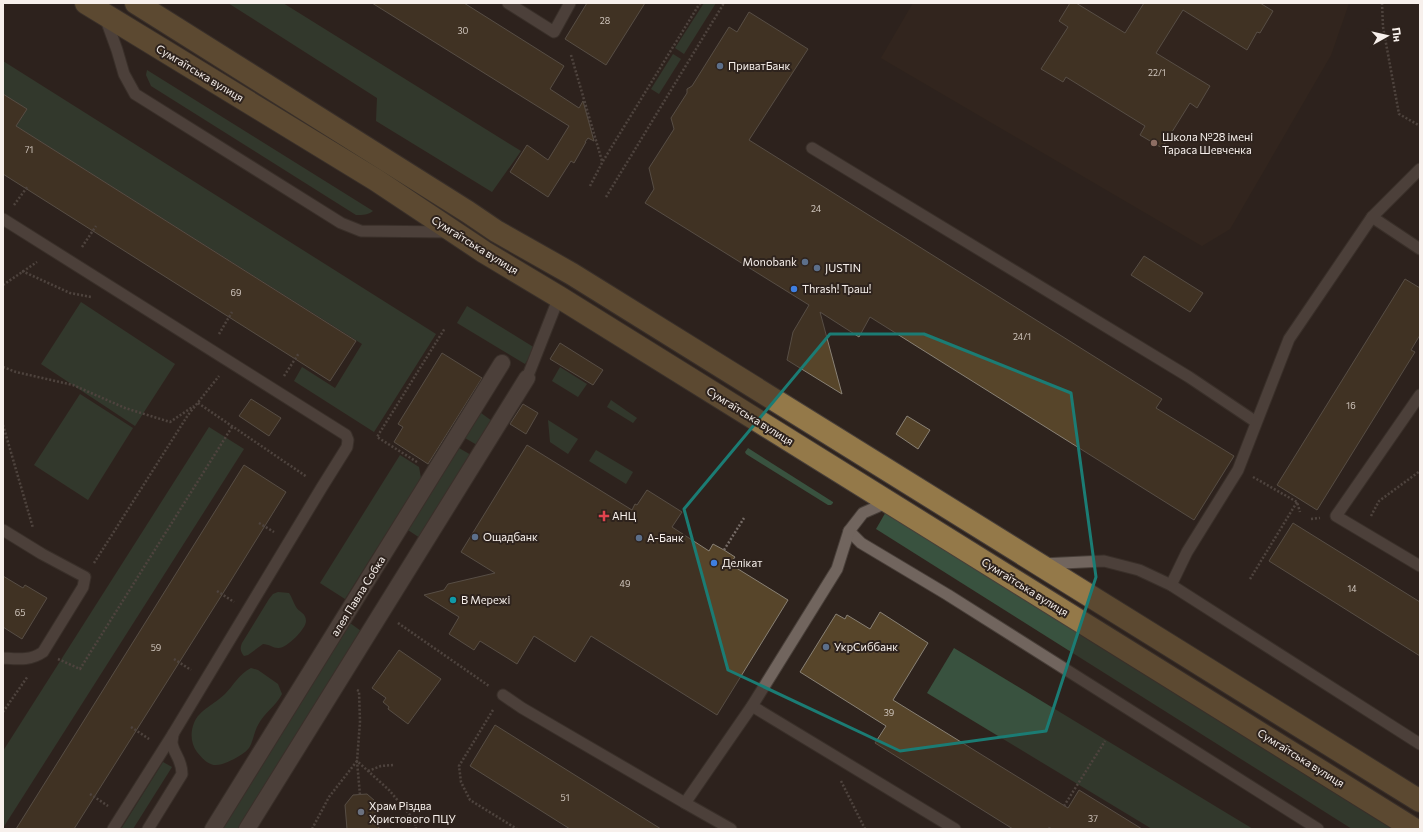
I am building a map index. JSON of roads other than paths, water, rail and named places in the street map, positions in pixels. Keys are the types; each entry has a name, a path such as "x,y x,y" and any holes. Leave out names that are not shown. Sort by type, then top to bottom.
{"main road":[{"name":"Сумгаїтська вулиця","path":"86,3 376,180 484,252 560,297 1414,829"},
{"path":"136,3 442,195 496,231 572,274 1420,802"}],"street":[{"name":"алея Павла Собка","path":"213,829 502,363"},
{"path":"247,829 527,378"}],"lane":[{"path":"508,3 554,32 570,3"},
{"path":"104,14 118,50 124,74 135,94 334,219 361,232 453,232"},
{"path":"812,148 1189,377 1256,422"},
{"path":"1171,585 1187,552 1238,470 1289,339 1372,217 1420,169"},
{"path":"1372,217 1420,249"},
{"path":"3,219 346,436 348,440 347,447 174,734 113,829"},
{"path":"527,378 560,297"},
{"path":"1420,395 1336,516 1420,566"},
{"path":"685,802 752,706 836,568 849,531 863,513 888,502"},
{"path":"3,530 42,554 85,577 83,587 43,652 35,657 26,659 3,658"},
{"path":"849,531 861,543 948,595 1318,829"},
{"path":"1038,564 1104,561 1139,570 1171,585 1420,744"},
{"path":"503,696 731,829"},
{"path":"752,706 955,829"},
{"path":"148,829 182,774 180,759 172,743 174,734"}],"place":[{"name":"ПриватБанк","path":"720,66"},
{"name":"Школа №28 імені Тараса Шевченка","path":"1154,143"},
{"name":"Monobank","path":"805,262"},
{"name":"JUSTIN","path":"817,268"},
{"name":"Thrash! Траш!","path":"794,289"},
{"name":"АНЦ","path":"604,516"},
{"name":"Ощадбанк","path":"475,537"},
{"name":"А-Банк","path":"639,538"},
{"name":"Делікат","path":"714,563"},
{"name":"В Мережі","path":"453,600"},
{"name":"УкрСиббанк","path":"826,647"},
{"name":"Храм Різдва Христового ПЦУ","path":"361,812"}]}
